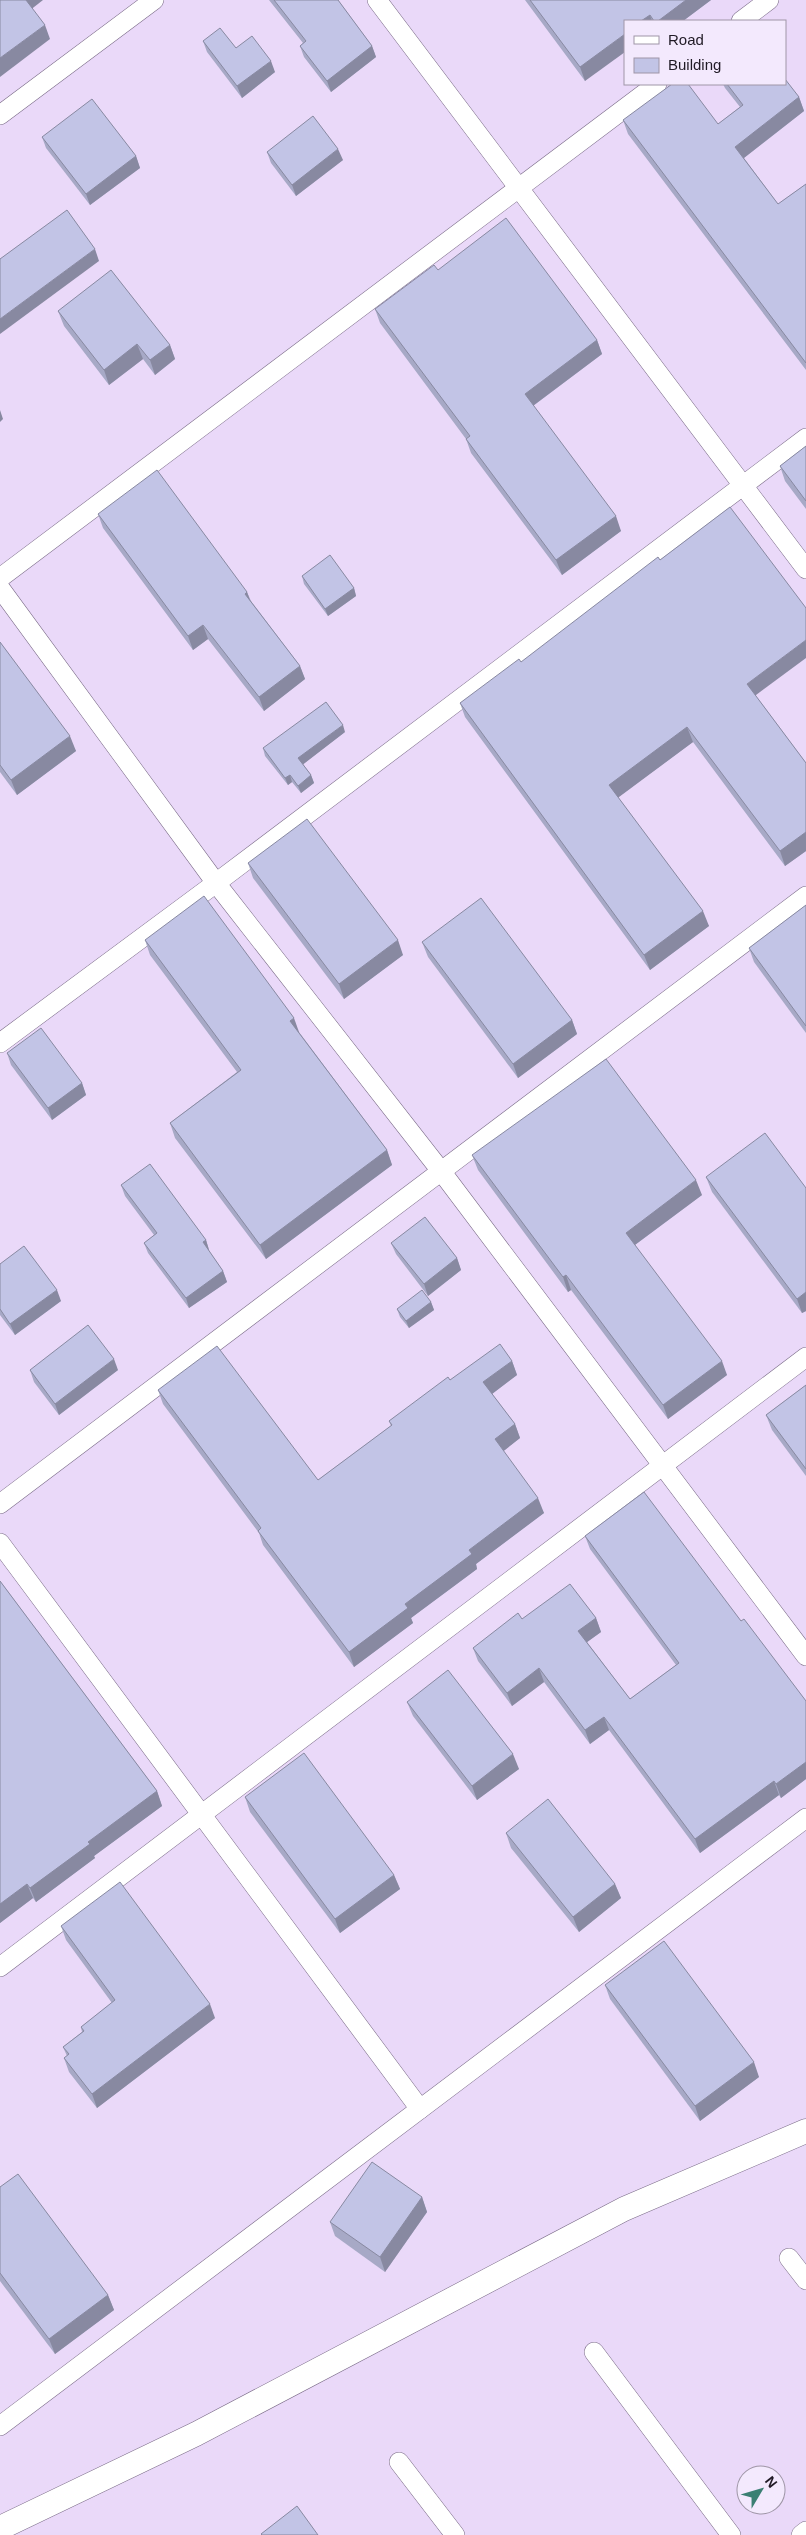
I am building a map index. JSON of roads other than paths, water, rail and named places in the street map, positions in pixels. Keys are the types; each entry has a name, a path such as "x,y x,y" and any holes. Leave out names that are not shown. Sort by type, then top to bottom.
{"street":[{"path":"0,115 154,0"},
{"path":"377,0 806,569"},
{"path":"741,20 769,0"},
{"path":"0,578 657,85"},
{"path":"0,1043 216,883 806,438"},
{"path":"0,588 216,883 441,1171 806,1656"},
{"path":"0,1504 806,896"},
{"path":"0,1967 806,1357"},
{"path":"0,1543 420,2109"},
{"path":"0,2426 806,1818"},
{"path":"0,2528 196,2434 624,2209 806,2131"},
{"path":"789,2258 806,2280"},
{"path":"594,2352 730,2535"},
{"path":"400,2462 455,2535"},
{"path":"801,2535 806,2531"}]}
